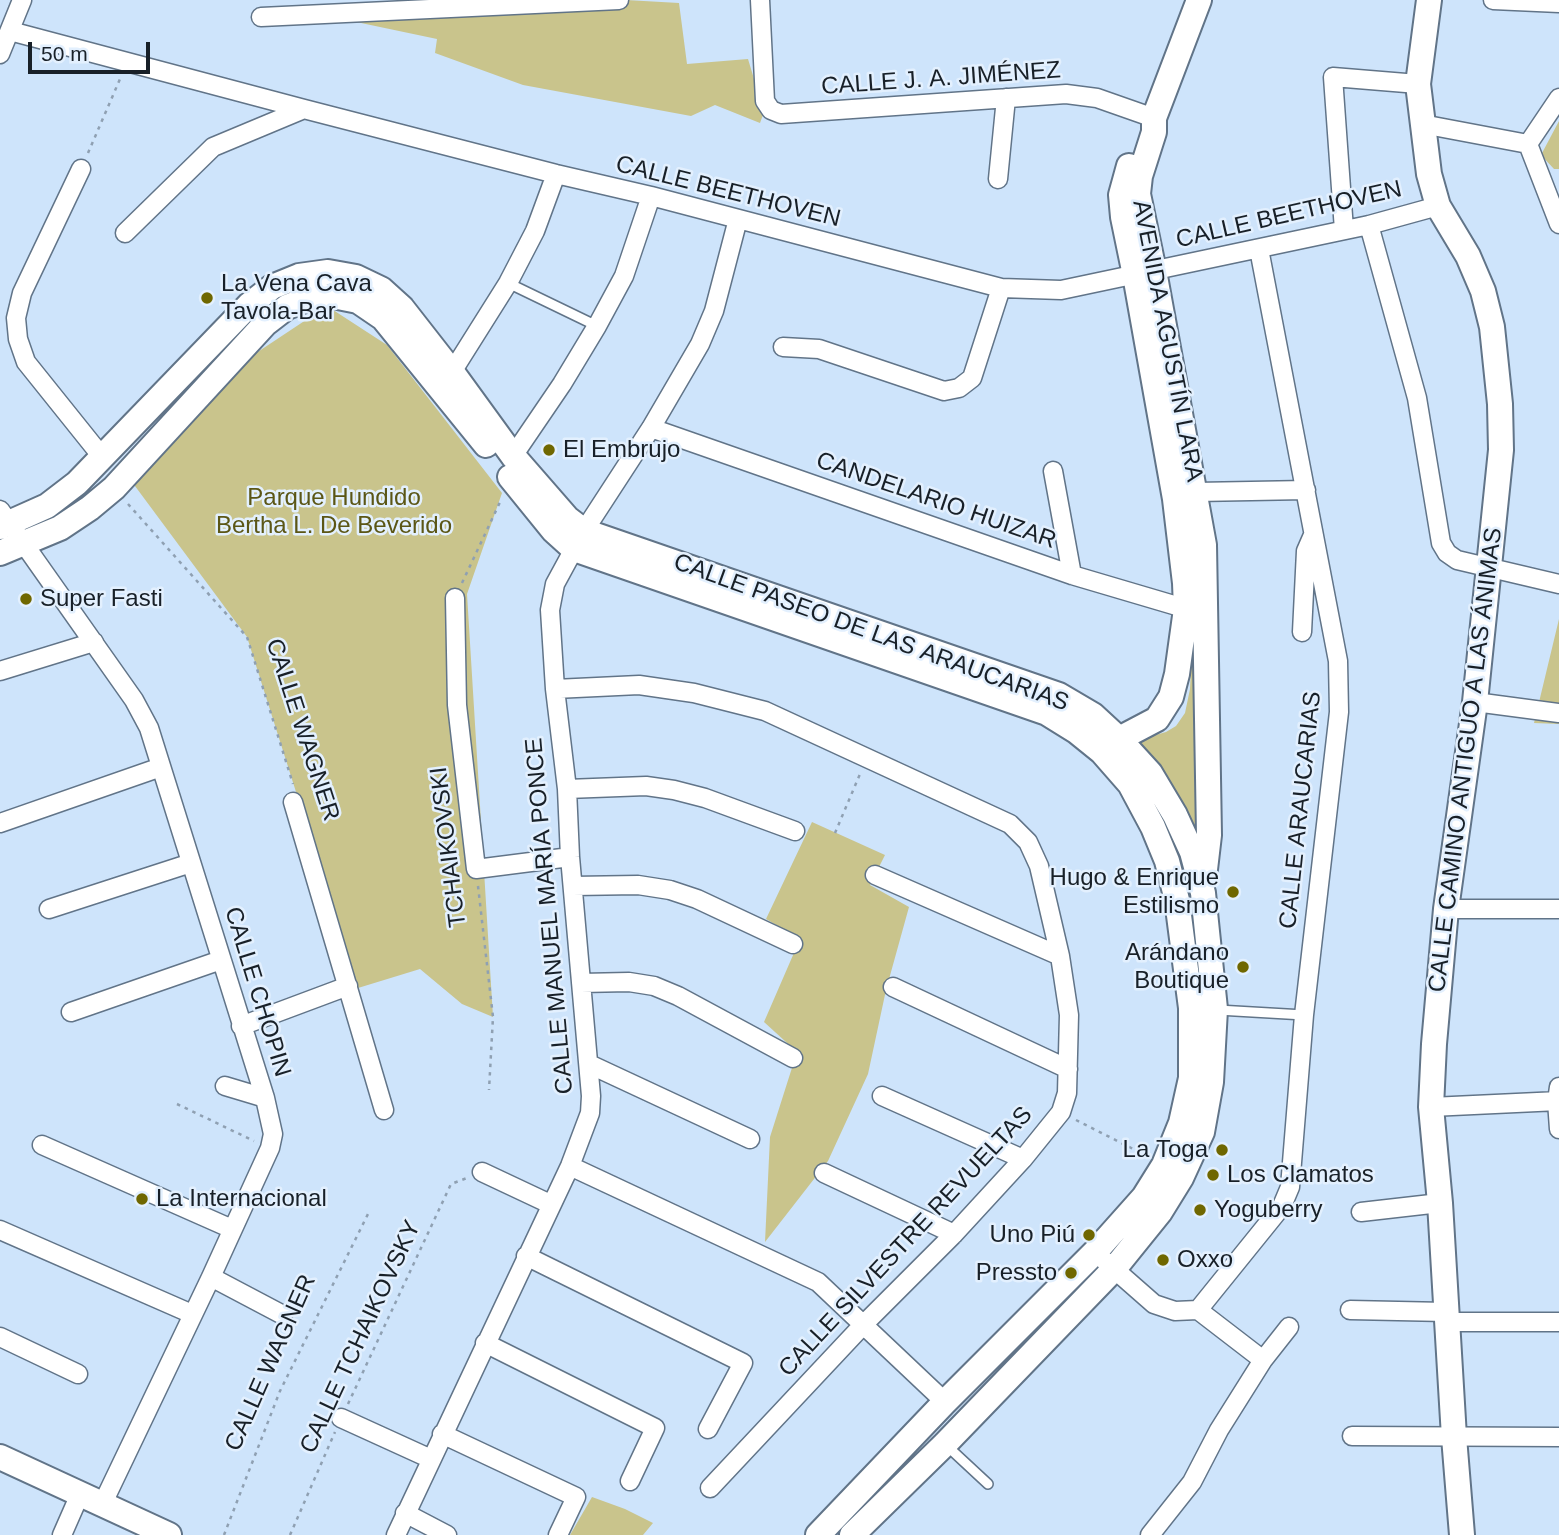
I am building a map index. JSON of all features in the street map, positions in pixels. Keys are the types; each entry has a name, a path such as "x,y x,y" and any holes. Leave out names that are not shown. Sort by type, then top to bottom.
{"main road":[{"name":"AVENIDA AGUSTÍN LARA","path":"1199,0 1154,118 1154,131 1140,176 1138,194 1145,273 1185,583 1196,612 1209,835 1203,893"},
{"name":"CALLE CAMINO ANTIGUO A LAS ÁNIMAS","path":"1429,0 1418,84 1429,174 1438,206 1468,256 1483,291 1492,327 1500,404 1501,450 1475,702 1446,909 1431,1107 1462,1535"},
{"name":"CALLE PASEO DE LAS ARAUCARIAS","path":"3,520 47,506 77,483 249,305 272,287 299,276 328,272 356,277 381,289 402,308 452,372 512,467"},
{"name":"AVENIDA AGUSTÍN LARA","path":"1119,739 1157,719 1171,697 1196,612 1205,545 1196,492 1145,273"},
{"name":"CALLE PASEO DE LAS ARAUCARIAS","path":"0,553 60,528 114,488 265,324 287,307 310,298 333,296 358,301 383,318 512,467 567,518 579,540 971,675 1059,695 1093,715 1150,773 1175,815 1192,852 1203,893 1214,1009 1210,1082 1202,1132 1181,1178 1160,1212 1114,1269 945,1444 851,1525 818,1535"},
{"name":"CALLE PASEO DE LAS ARAUCARIAS","path":"851,1525 945,1402 1095,1252 1144,1197 1164,1165 1181,1123 1191,1078 1191,1008 1177,900 1167,861 1153,827 1130,784 1102,752 1076,731 1047,713 971,675"},
{"path":"0,1457 169,1535"}],"street":[{"path":"0,54 22,0"},
{"path":"261,17 619,0"},
{"name":"CALLE J. A. JIMÉNEZ","path":"760,0 765,101 771,110 781,114 1066,94 1087,97 1154,118"},
{"path":"1493,0 1559,3"},
{"name":"CALLE BEETHOVEN","path":"10,32 1001,288 1061,290 1369,225 1438,206"},
{"path":"1343,230 1333,77 1418,84"},
{"path":"998,179 1006,98"},
{"path":"1528,144 1559,98"},
{"path":"125,233 213,147 304,110"},
{"path":"1422,124 1528,144"},
{"path":"1528,144 1559,224"},
{"path":"81,169 22,293 16,318 18,339 26,362 103,458"},
{"path":"452,372 508,283 535,231 556,174"},
{"path":"512,467 624,276 651,196"},
{"name":"CALLE MANUEL MARÍA PONCE","path":"396,1535 570,1166 590,1113 592,1096 570,858 567,789 555,690 550,610 555,584 579,540 651,428 700,344 709,322 738,219"},
{"path":"1369,225 1416,398 1441,543 1447,553 1457,560 1559,583"},
{"name":"CALLE ARAUCARIAS","path":"1198,1310 1282,1206 1290,1186 1304,1015 1339,712 1338,661 1259,249"},
{"path":"783,347 819,349 944,391 959,387 972,378 1001,288"},
{"name":"CANDELARIO HUIZAR","path":"651,428 1072,575 1196,612"},
{"path":"1053,471 1072,575"},
{"path":"1196,492 1306,490"},
{"name":"CALLE CHOPIN","path":"3,520 94,642 149,728 265,1098 273,1135 270,1149 211,1277 102,1505"},
{"path":"1302,632 1306,551 1314,533"},
{"name":"TCHAIKOVSKI","path":"455,598 457,705 476,869"},
{"path":"0,671 94,642"},
{"name":"CALLE SILVESTRE REVUELTAS","path":"555,690 639,685 694,693 765,711 1010,824 1028,842 1039,866 1060,956 1069,1015 1067,1093 1061,1112 1023,1159 954,1234 863,1325 709,1488"},
{"path":"1475,702 1559,713"},
{"path":"0,823 161,767"},
{"path":"567,789 646,786 674,790 705,797 795,831"},
{"name":"CALLE WAGNER","path":"295,797 384,1110"},
{"path":"476,869 570,858"},
{"path":"50,909 191,863"},
{"path":"875,875 1060,956"},
{"path":"573,887 638,885 670,890 697,899 793,943"},
{"path":"1446,909 1559,909"},
{"path":"71,1012 221,960"},
{"path":"581,983 629,982 654,986 678,996 793,1058"},
{"path":"241,1026 348,986"},
{"path":"893,987 1068,1069"},
{"path":"589,1064 750,1139"},
{"path":"225,1086 265,1098"},
{"path":"882,1096 1023,1159"},
{"path":"1431,1107 1558,1096 1559,1129"},
{"path":"41,1145 232,1229"},
{"path":"570,1166 818,1282 945,1402"},
{"path":"482,1172 551,1204"},
{"path":"824,1173 954,1234"},
{"path":"1360,1212 1440,1203"},
{"path":"0,1230 192,1314"},
{"path":"1095,1252 1154,1304 1175,1311 1198,1310 1263,1360"},
{"path":"526,1256 743,1363 708,1429"},
{"path":"211,1277 283,1315"},
{"path":"1350,1310 1559,1322"},
{"path":"1150,1535 1192,1482 1219,1430 1263,1360 1289,1327"},
{"path":"0,1338 78,1374"},
{"path":"485,1343 655,1428 630,1481"},
{"path":"341,1418 431,1459"},
{"path":"442,1434 576,1497 558,1535"},
{"path":"1352,1436 1559,1437"},
{"path":"62,1535 80,1494"},
{"path":"405,1513 447,1535"}],"lane":[{"path":"508,283 597,326"},
{"path":"1214,1009 1304,1015"},
{"path":"945,1444 988,1483"}],"path":[{"path":"81,169 127,62"},
{"path":"455,598 512,467"},
{"name":"CALLE WAGNER","path":"114,488 247,637 295,797"},
{"path":"835,833 866,758"},
{"name":"TCHAIKOVSKI","path":"476,869 493,1017 489,1090"},
{"path":"177,1104 270,1149"},
{"path":"1061,1112 1164,1165"},
{"name":"CALLE TCHAIKOVSKY","path":"290,1535 341,1418 452,1184 482,1172"},
{"name":"CALLE WAGNER","path":"224,1535 280,1391 368,1214"}],"green space":[{"path":"626,0 679,3 687,64 748,59 764,112 760,123 715,105 691,116 523,85 435,53 437,39 342,19"},
{"path":"1559,121 1559,169 1554,169 1541,155"},
{"name":"Parque Hundido Bertha L. De Beverido","path":"327,306 387,345 502,493 467,594 493,1017 462,1004 420,969 358,988 247,637 132,482 229,371"},
{"path":"1559,619 1559,724 1534,723"},
{"path":"1193,628 1202,629 1201,852 1138,740 1166,732 1176,726 1185,713 1190,689"},
{"path":"812,822 885,855 870,885 909,907 886,990 868,1074 828,1161 765,1242 770,1137 797,1052 764,1022 800,939 766,919"},
{"path":"592,1497 653,1523 643,1535 570,1535"}],"place":[{"name":"La Vena Cava Tavola-Bar","path":"207,298"},
{"name":"El Embrujo","path":"549,450"},
{"name":"Super Fasti","path":"26,599"},
{"name":"Hugo & Enrique Estilismo","path":"1233,892"},
{"name":"Arándano Boutique","path":"1243,967"},
{"name":"La Toga","path":"1222,1150"},
{"name":"Los Clamatos","path":"1213,1175"},
{"name":"La Internacional","path":"142,1199"},
{"name":"Yoguberry","path":"1200,1210"},
{"name":"Uno Piú","path":"1089,1235"},
{"name":"Oxxo","path":"1163,1260"},
{"name":"Pressto","path":"1071,1273"}]}
